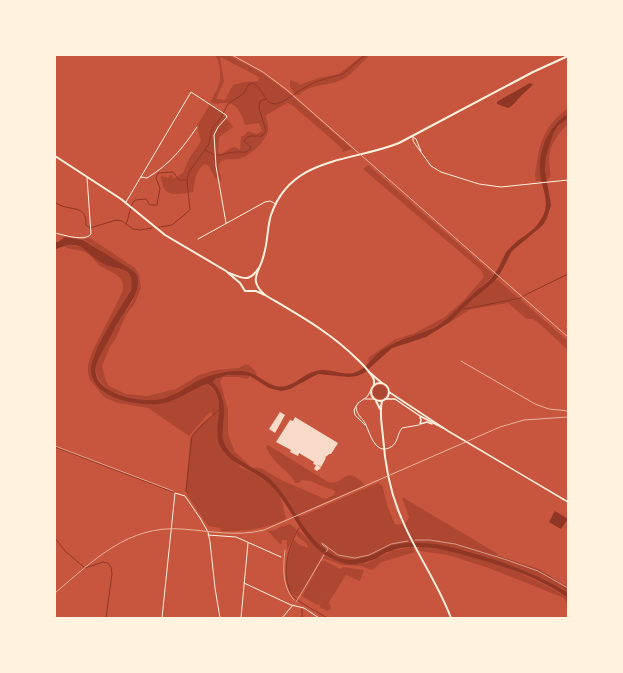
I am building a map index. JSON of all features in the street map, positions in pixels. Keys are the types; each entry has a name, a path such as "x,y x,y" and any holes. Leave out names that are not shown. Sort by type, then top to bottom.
{"main road":[{"path":"252,291 256,289 256,277 265,254 270,220 276,204 282,194 294,182 313,169 339,159 387,148 413,137 533,72 568,56"},
{"path":"55,156 126,203 160,231 226,271 241,278 253,279 258,288 265,295"},
{"path":"242,286 243,282 254,274 261,265"},
{"path":"226,271 240,282 246,291 257,292 265,295 332,337 362,364 374,380 371,395 380,407 384,454 389,482 401,518 451,618"},
{"path":"368,371 387,387 388,396 384,400 381,412"},
{"path":"374,385 378,383 383,384"},
{"path":"374,400 384,400"}],"street":[{"path":"126,203 191,92 225,113 227,117 218,127 214,135 215,157 226,223"},
{"path":"141,176 148,178 168,163 182,148 197,127"},
{"path":"416,139 417,135"},
{"path":"413,137 416,139 422,154"},
{"path":"408,139 413,141 428,163 436,170 482,185 496,187 568,180"},
{"path":"55,233 83,239 89,237 91,231 87,176"},
{"path":"198,239 264,202 269,201 276,204"},
{"path":"363,400 371,390"},
{"path":"388,392 425,417 568,502"},
{"path":"374,400 368,398 358,403 356,412 366,425 374,443 380,448 390,447 395,443 402,428 428,422 443,428"},
{"path":"384,400 393,399 448,431"},
{"path":"401,403 420,417 420,424"},
{"path":"420,424 425,417"},
{"path":"162,618 175,492 185,496 200,518 208,535 220,618"},
{"path":"208,535 236,537 281,557"},
{"path":"241,618 248,542"},
{"path":"244,583 293,605 304,608 319,618"},
{"path":"282,618 293,605"}],"lane":[{"path":"297,602 324,555"}],"path":[{"path":"55,446 175,492"},
{"path":"415,540 430,540 455,544 504,558 538,571 568,588"},
{"path":"324,555 328,549 322,543 341,556 358,558 391,544 409,541"},
{"path":"281,557 285,550 282,566 285,581 289,594 297,602"}],"shaded area":[{"path":"214,55 228,55 262,73 286,91 352,149 342,152 343,150 335,142 292,105 287,103 266,115 268,128 267,134 261,144 252,152 242,158 220,162 219,170 221,181 215,178 208,165 204,164 197,174 193,192 178,194 165,190 160,177 162,176 168,178 172,175 173,179 183,173 189,159 201,141 197,126 210,104 221,112 233,127 219,137 218,152 220,154 233,147 240,150 241,136 244,136 248,131 257,134 262,131 259,123 245,125 239,110 233,105 229,103 216,104 210,102 220,81 218,60","holes":["221,57 259,78 258,81 233,85 225,100 218,99 217,97 224,81 220,59"]},
{"path":"363,55 370,55 341,80 308,89 299,95 296,95 290,87 290,80 298,83 299,85 319,78 339,74"},
{"path":"530,83 533,84 530,88 510,107 508,108 497,104 500,100"},
{"path":"568,109 568,114 555,126 546,143 541,163 542,181 536,181 535,176 538,154 546,132 555,119"},
{"path":"568,114 568,118 558,126 553,134 546,156 545,170 551,205 547,218 543,225 512,251 495,281 473,299 450,322 426,337 392,348 364,373 357,376 349,377 318,374 290,389 281,391 269,388 250,376 227,375 215,379 213,382 220,393 223,402 223,438 229,451 234,456 270,479 278,487 307,530 319,544 334,556 352,560 364,558 390,546 401,543 427,543 440,545 460,549 497,560 544,580 567,592 568,598 546,584 521,573 458,553 438,549 425,547 401,548 387,552 370,561 358,564 347,564 335,560 319,550 310,541 283,501 268,483 230,458 224,452 220,446 217,430 219,414 218,397 208,384 165,403 144,404 119,399 108,394 99,387 93,379 91,368 97,350 131,290 132,282 128,272 104,264 82,248 71,245 55,250 55,242 58,242 65,237 83,240 132,270 137,276 138,282 135,294 99,357 95,371 98,380 103,386 119,395 129,398 158,400 171,396 209,376 233,371 243,371 252,374 270,384 280,387 290,385 312,372 321,370 349,374 354,373 358,372 378,353 386,348 402,340 425,332 437,326 446,319 494,276 509,249 537,225 544,215 546,203 540,173 543,148 546,139 555,125"},
{"path":"568,118 568,124 557,136 550,150 550,177 547,180 545,162 548,146 551,138 561,124"},
{"path":"368,165 494,275 447,320 423,333 398,340 379,352 369,363 368,358 394,340 415,333 445,317 464,300 484,277 481,270 363,169"},
{"path":"90,238 135,268 139,274 141,288 135,303 126,315 116,338 110,347 102,366 109,386 126,394 147,396 176,389 199,375 216,370 239,368 246,364 257,373 255,376 246,372 237,371 218,373 200,380 169,397 158,400 130,398 116,394 106,388 97,376 97,360 119,321 133,300 134,291 132,270 83,239"},
{"path":"70,245 81,247 109,266 124,270 129,274 132,283 131,289 94,356 95,382 133,403 150,404 165,403 208,384 217,394 220,409 218,428 225,453 240,466 239,467 257,475 273,488 281,499 286,518 284,520 261,528 237,531 221,531 220,528 208,526 186,493 186,487 190,440 199,427 210,417 213,417 211,412 189,436 148,408 117,403 104,397 90,380 88,374 88,364 92,352 122,293 123,284 118,276 99,265 87,253 64,246"},
{"path":"498,280 568,341 568,350 541,325 533,319 527,319 508,303 472,309 450,322 473,299"},
{"path":"237,374 250,376 247,379 239,377 223,377 220,381 228,410 228,434 235,452 250,466 233,456 224,444 222,434 224,414 213,382 215,379 227,375"},
{"path":"380,385 385,387 387,392 385,397 380,399 375,397 373,392 375,387"},
{"path":"268,445 328,482 339,481 349,475 358,479 365,485 299,514 300,517 378,483 382,485 388,508 395,524 404,524 409,517 402,497 498,554 496,555 539,569 568,587 568,593 538,577 490,558 441,546 406,543 394,545 359,560 344,560 332,555 321,547 303,526 280,491 266,476 252,467 261,468 279,479 325,499 334,495 335,491 310,481 302,480 299,483 295,483 291,476 271,456 266,447"},
{"path":"555,511 568,519 561,529 549,522"},
{"path":"290,524 297,530 287,550 287,540 282,540 281,545 268,531"},
{"path":"299,531 323,554 301,594 297,597 288,587 286,571 291,546 294,540 298,544 308,548 307,544 297,536"},
{"path":"418,546 456,552 513,570 565,596 568,599 568,605 564,598 489,568 448,555 420,551"},
{"path":"412,547 415,552 382,562 372,570 361,566 342,565 323,558 325,554 344,563 365,564 392,551"},
{"path":"321,561 325,561 340,569 344,567 364,570 360,581 346,575 329,602 331,609 328,611 319,607 325,595 320,604 317,605 302,596"}],"building":[{"path":"280,412 285,415 275,433 269,429"},
{"path":"295,417 338,443 331,454 325,457 326,458 321,467 317,464 321,468 317,471 314,469 316,465 313,464 314,462 299,453 298,456 290,452 291,450 276,442 290,420 293,421"}],"waterway":[{"path":"159,227 172,225 190,210 187,180 189,172 209,144 212,128 220,119 228,104 244,93 249,84 253,83 256,85 270,103 276,104 284,101 315,82 343,74 365,55"},
{"path":"205,150 217,155 248,151 251,147 244,141 250,136 262,136 266,131 259,108 260,101 266,99"},
{"path":"126,224 135,200 146,199 150,205 157,205 160,188 156,178 158,173 173,172 179,180 186,180"},
{"path":"55,202 83,213 86,225 90,228 116,220 122,221 133,229 140,230 152,228"},
{"path":"464,309 521,298 568,274"},
{"path":"186,491 192,436 219,410"},
{"path":"55,447 173,492"},
{"path":"299,528 292,541 288,555 286,570 289,588 292,595 299,601 327,618"},
{"path":"55,538 65,551 85,568 103,562 108,563 111,567 112,574 106,618"},
{"path":"302,609 302,618"}],"railway":[{"path":"232,55 263,72 287,90 568,337"},
{"path":"461,361 535,404 549,409 568,411"},
{"path":"55,593 98,557 128,539 145,533 163,529 233,533 264,530 500,427 524,420 568,417"}]}
